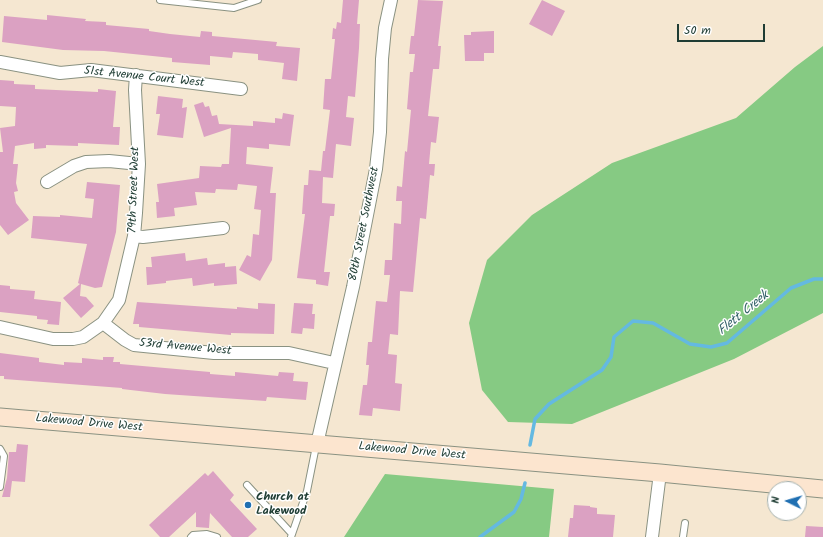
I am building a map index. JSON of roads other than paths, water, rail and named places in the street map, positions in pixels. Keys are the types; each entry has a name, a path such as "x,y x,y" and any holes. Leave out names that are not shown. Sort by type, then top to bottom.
{"main road":[{"name":"Lakewood Drive West","path":"0,417 660,473 823,489"}],"street":[{"name":"80th Street Southwest","path":"316,444 353,287 376,168 380,132 385,28 391,0"},
{"name":"51st Avenue Court West","path":"0,62 60,73 91,70 241,89"},
{"name":"79th Street West","path":"103,323 119,300 134,236 138,164 135,90 136,75"},
{"path":"48,182 68,169 86,162 110,161 138,164"},
{"path":"134,236 143,237 223,228"},
{"name":"53rd Avenue West","path":"103,323 134,345 214,354 289,353 334,363"},
{"path":"0,327 16,329 44,338 64,340 83,336 103,323"},
{"path":"652,537 660,473"}],"lane":[{"path":"160,0 234,8 258,0"},
{"path":"246,485 292,535 307,491 316,444"},
{"path":"0,449 4,456 0,487"},
{"path":"683,537 685,523"},
{"path":"191,537 192,535 207,534 217,537"}],"waterway":[{"name":"Flett Creek","path":"530,445 535,419 549,404 602,370 611,357 614,337 633,321 653,323 690,344 711,347 727,343 791,288 814,279 823,279"},
{"name":"Flett Creek","path":"480,537 514,512 521,499 525,483"}],"place":[{"name":"Church at Lakewood","path":"248,505"}]}
